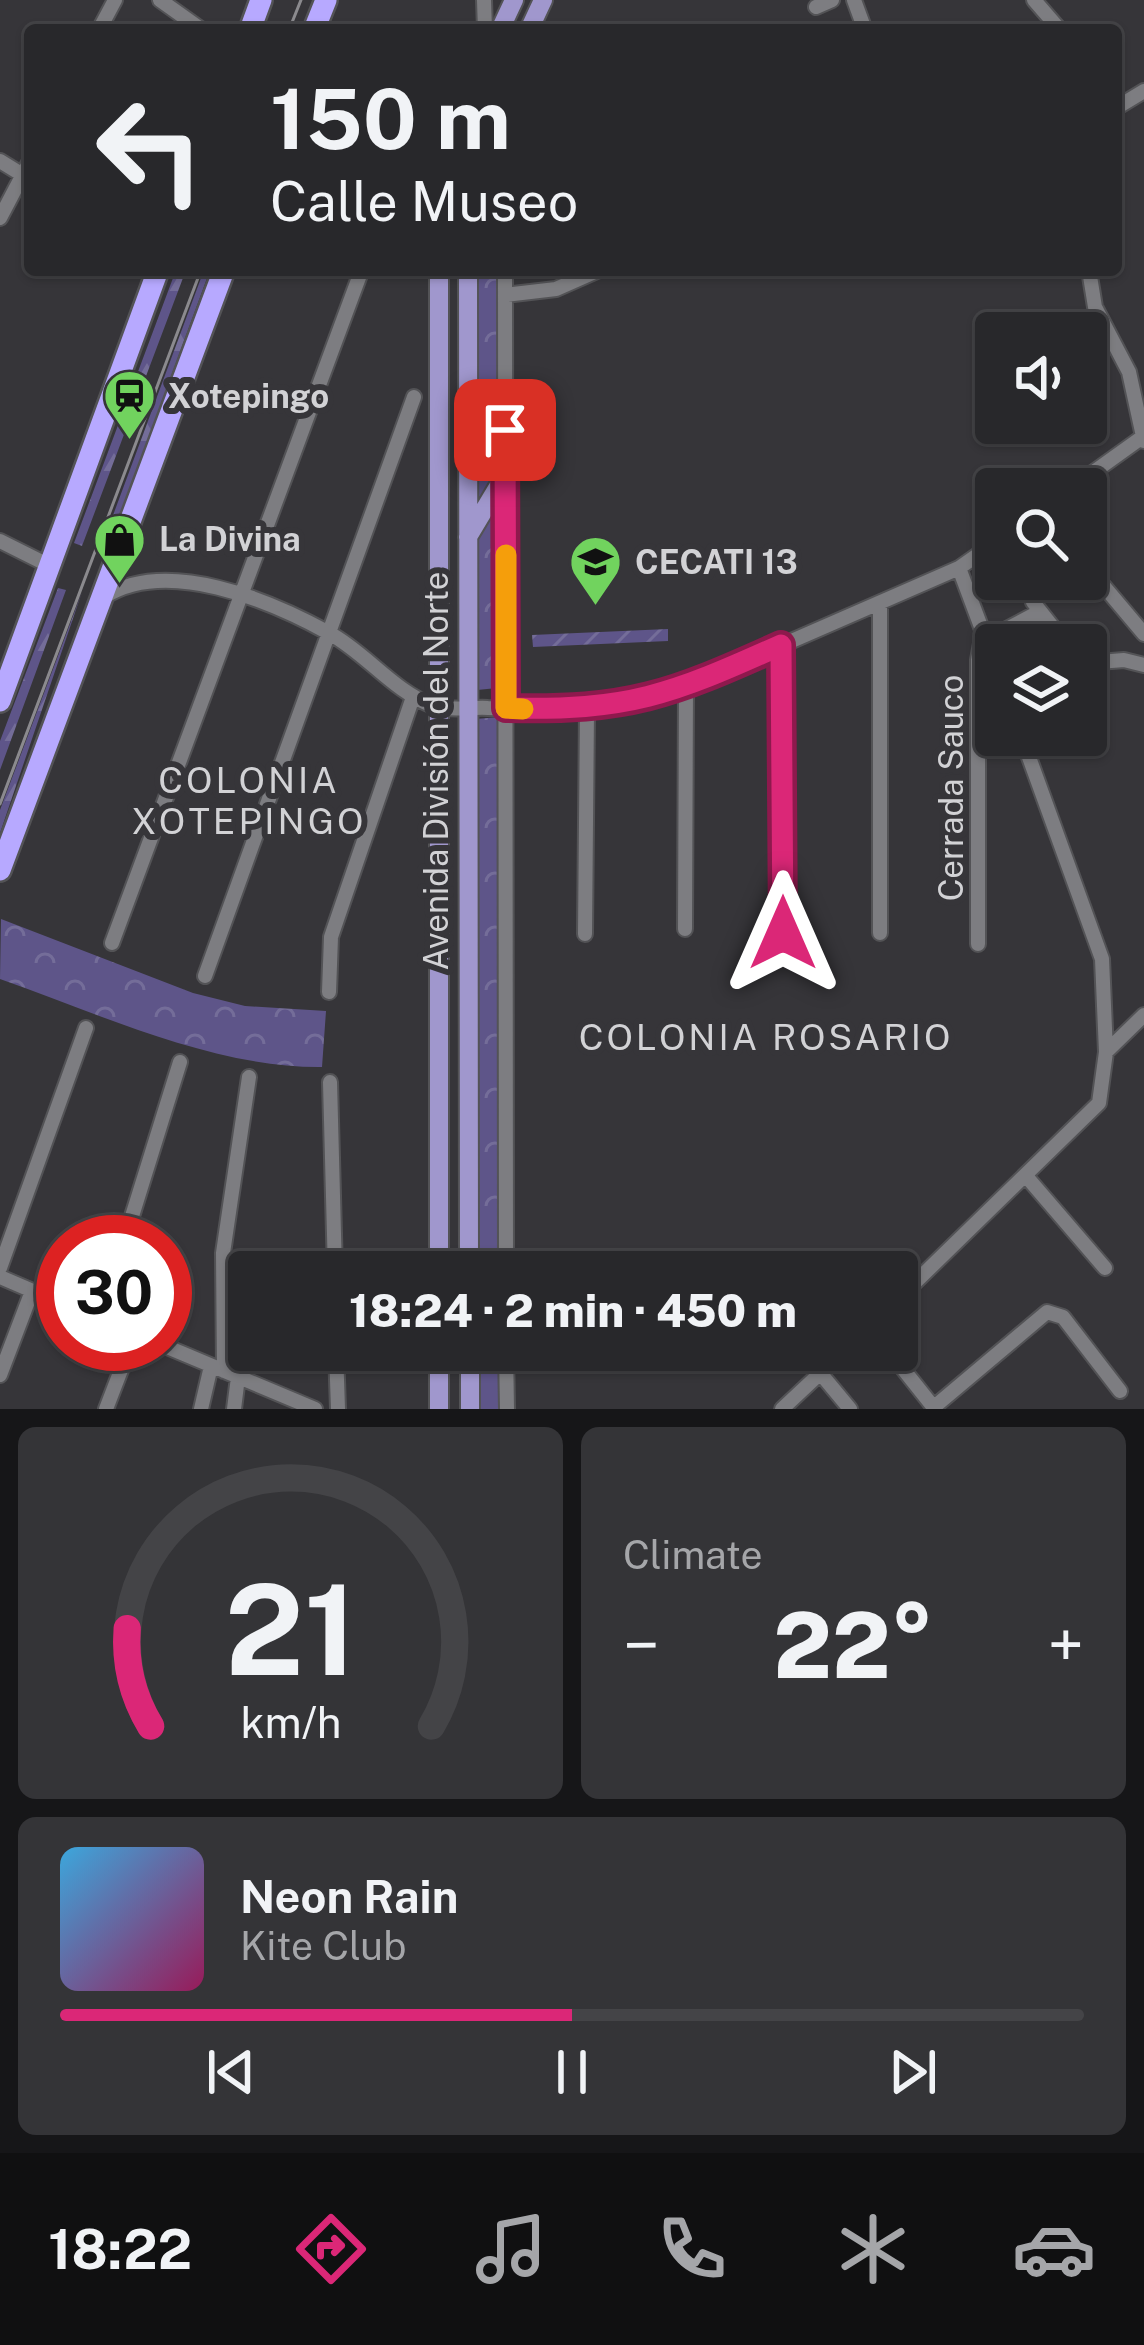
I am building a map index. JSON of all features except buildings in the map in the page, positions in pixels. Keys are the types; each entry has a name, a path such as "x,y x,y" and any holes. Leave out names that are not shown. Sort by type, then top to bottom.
{"highway":[{"path":"0,701 156,276"},
{"path":"0,870 222,276"}],"main road":[{"name":"Avenida División del Norte","path":"439,276 439,1251"},
{"name":"Avenida División del Norte","path":"468,276 469,1251"},
{"path":"465,542 505,475"},
{"path":"439,1371 439,1409"},
{"path":"470,1371 470,1409"}],"street":[{"path":"160,0 194,24"},
{"path":"816,7 832,0"},
{"path":"1034,0 1055,24"},
{"path":"0,218 24,179"},
{"path":"112,943 360,276"},
{"path":"505,276 506,1251"},
{"path":"505,295 556,290 585,276"},
{"path":"1090,276 1095,307 1129,372 1143,439 1101,468"},
{"path":"205,976 414,397"},
{"path":"0,541 50,566"},
{"path":"100,599 142,581 244,595 332,634 413,697 440,709 586,710 643,702 686,687 959,568 975,557"},
{"path":"959,568 980,624"},
{"path":"1107,590 1144,634"},
{"path":"1035,600 1049,624"},
{"path":"880,603 880,933"},
{"path":"1012,624 1039,612"},
{"path":"781,645 783,933"},
{"path":"1107,661 1144,665"},
{"path":"685,929 686,687"},
{"path":"329,992 331,937 413,697"},
{"path":"585,934 586,710"},
{"name":"Cerrada Sauco","path":"978,756 978,944"},
{"path":"918,1280 1099,1103 1106,1052 1102,959 1029,756"},
{"path":"1106,1052 1144,1015"},
{"path":"0,1268 86,1028"},
{"path":"132,1215 180,1062"},
{"path":"234,1409 224,1371 223,1253 249,1077"},
{"path":"330,1082 334,1251"},
{"path":"1026,1176 1105,1268"},
{"path":"0,1277 36,1293"},
{"path":"0,1375 32,1291"},
{"path":"905,1371 934,1408 1047,1312 1063,1317 1120,1391"},
{"path":"192,1358 315,1409"},
{"path":"106,1409 121,1371"},
{"path":"201,1409 224,1371"},
{"path":"337,1371 338,1409"},
{"path":"506,1371 506,1409"},
{"path":"782,1409 823,1371"},
{"path":"820,1374 850,1409"}],"green space":[{"path":"174,276 184,276 82,546 74,543"},
{"path":"202,276 208,276 108,548 102,545"},
{"path":"478,276 498,276 497,688 477,690"},
{"path":"58,588 66,590 0,770 0,741"},
{"path":"82,592 0,833 0,810"},
{"path":"668,629 668,641 533,647 532,635"},
{"path":"500,717 499,1251 479,1251 475,719"},
{"path":"1,919 193,993 245,1006 326,1011 322,1067 240,1059 200,1049 0,979"},
{"path":"480,1371 499,1371 499,1409 480,1409"}],"tram line":[{"path":"291,24 301,0"},
{"path":"0,804 199,276"}],"slow traffic":[{"path":"506,555 506,708 523,709"}],"place":[{"name":"Xotepingo","path":"129,442"},
{"name":"La Divina","path":"120,585"},
{"name":"CECATI 13","path":"596,608"}],"district":[{"name":"COLONIA XOTEPINGO","path":"249,800"},
{"name":"COLONIA ROSARIO","path":"766,1037"}],"route":[{"path":"505,430 506,708 586,710 643,702 781,645 783,933"}]}
